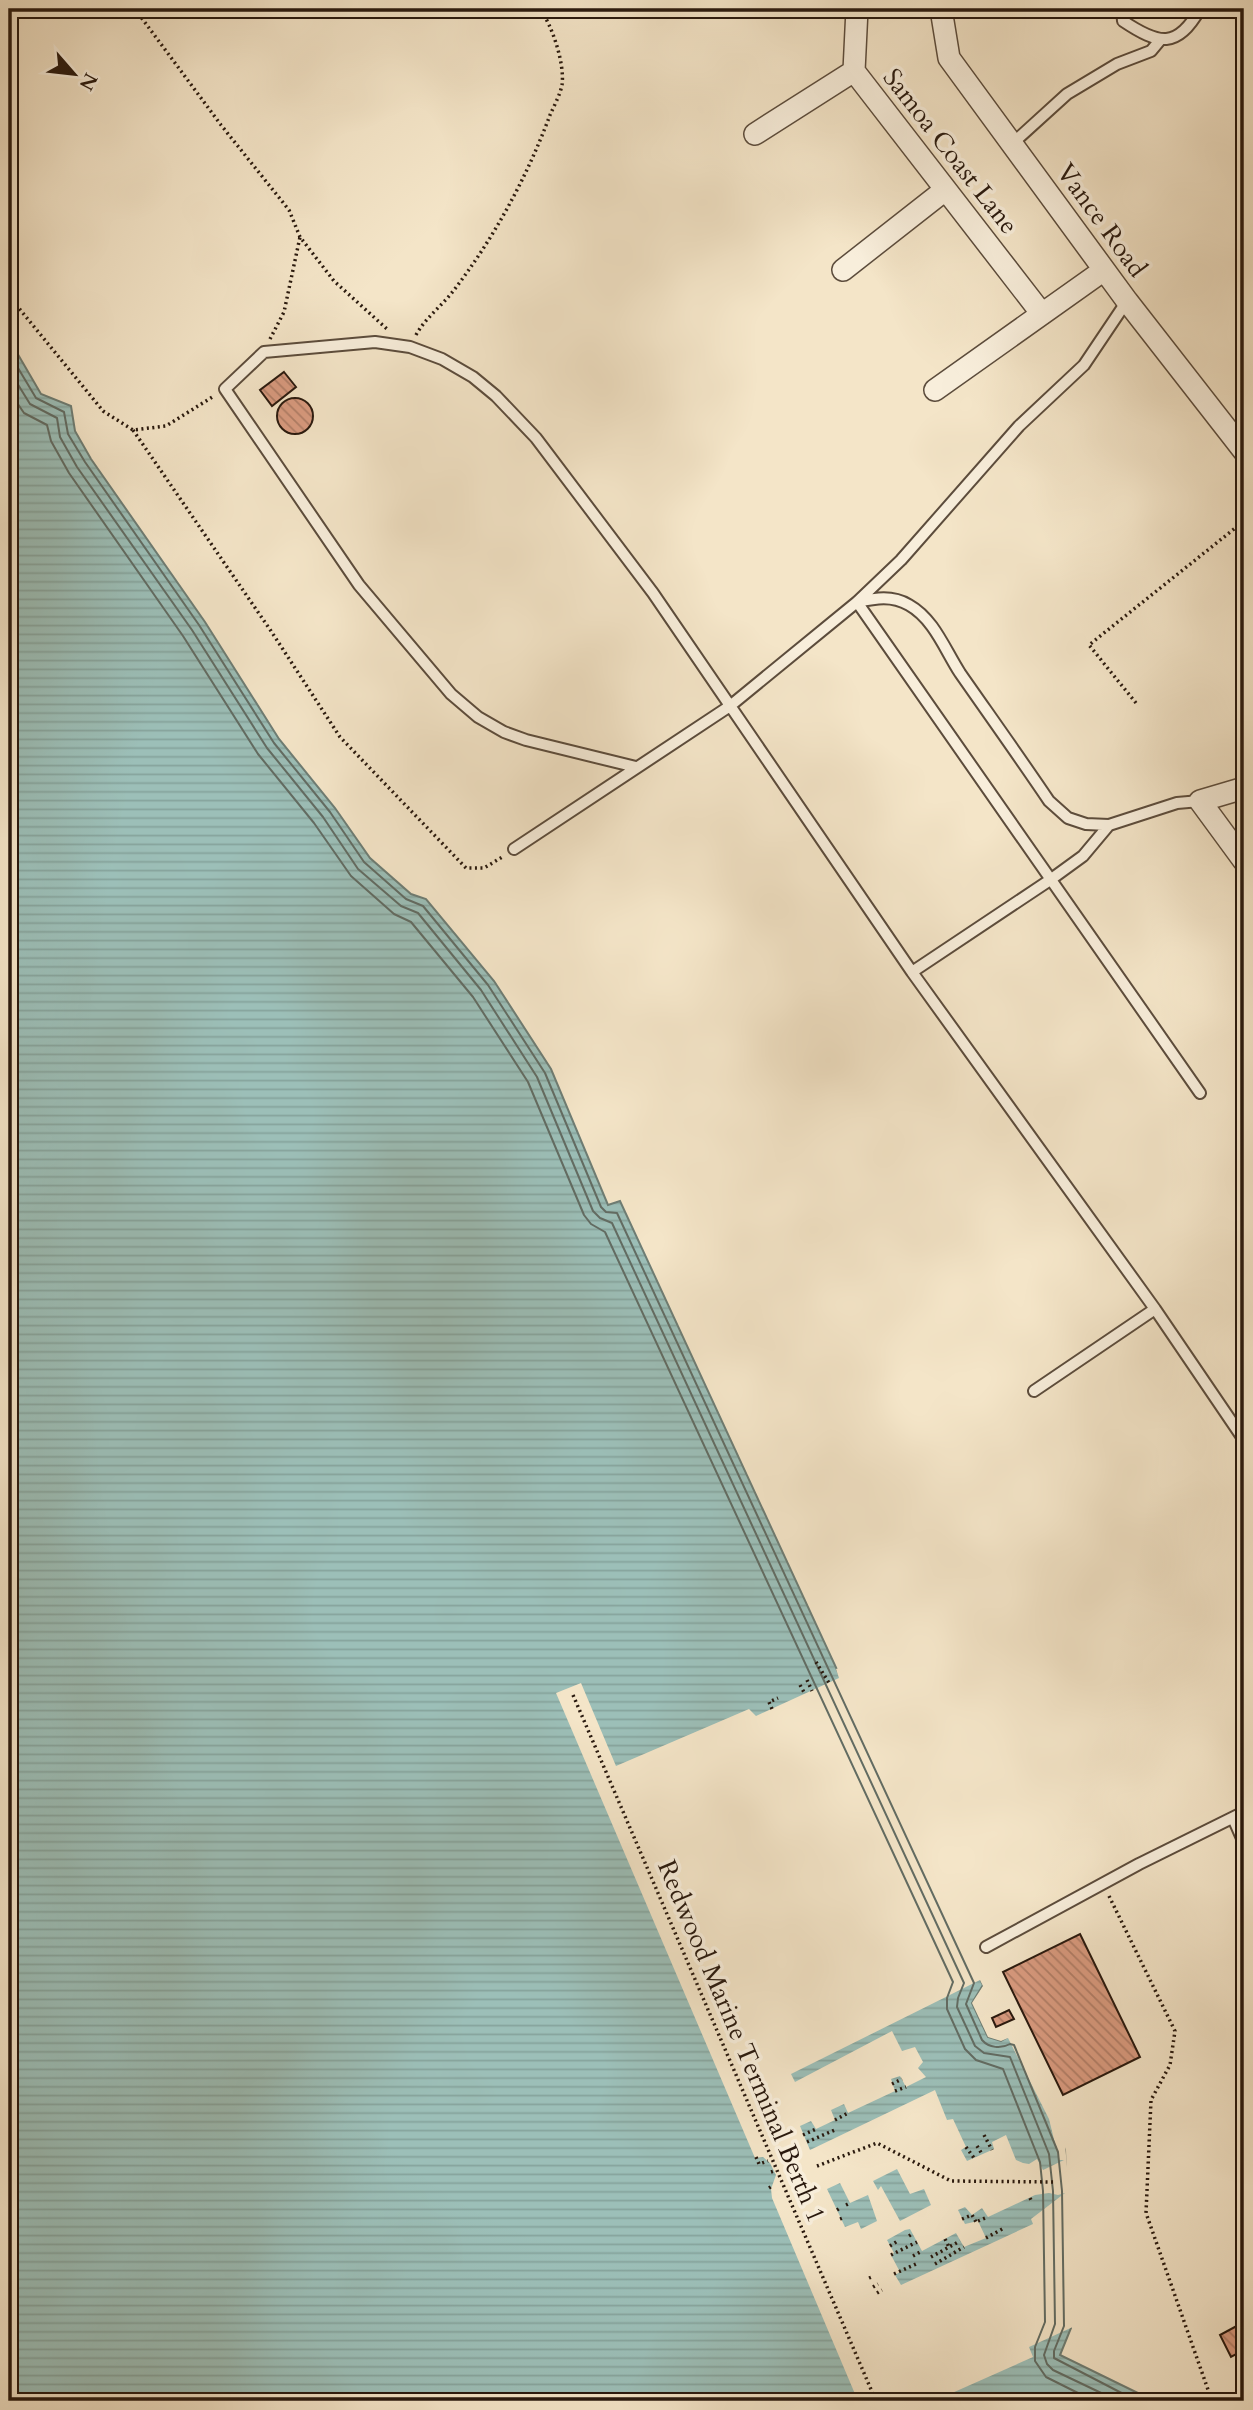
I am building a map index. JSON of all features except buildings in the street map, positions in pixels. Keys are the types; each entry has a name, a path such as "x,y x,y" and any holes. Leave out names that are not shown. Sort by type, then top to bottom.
{"street":[{"name":"Samoa Coast Lane","path":"857,9 853,71 1042,314"},
{"name":"Vance Road","path":"941,9 949,58 1127,301 1244,452"},
{"path":"755,134 853,71"},
{"path":"844,270 945,190"},
{"path":"935,390 1104,270"},
{"path":"1244,788 1200,801 1244,861"}],"lane":[{"path":"1122,9 1123,21 1139,31 1161,38 1175,38 1190,26 1200,9"},
{"path":"1012,144 1067,94 1117,64 1151,51 1161,38"},
{"path":"514,849 730,706 857,602 901,560 1019,426 1084,365 1127,301"},
{"path":"636,767 503,732 478,717 451,694 359,585 225,389 264,352 375,342 410,347 442,359 473,377 496,396 536,438 653,593 912,972 1155,1309 1244,1440"},
{"path":"857,602 881,597 897,599 910,605 926,618 1049,801 1068,818 1086,824 1109,825 1177,803 1200,801"},
{"path":"857,602 1200,1093"},
{"path":"912,972 1083,856 1109,825"},
{"path":"1034,1391 1155,1309"},
{"path":"986,1947 1244,1812"},
{"path":"1233,1818 1244,1843"}],"path":[{"path":"135,9 221,125 289,210 300,237 334,281 410,347 424,321 453,291 486,244 509,205 549,120 562,85 559,55 546,17 540,9"},
{"path":"264,352 284,312 300,237"},
{"path":"9,296 103,411 133,430 340,737 466,868 484,867 514,849"},
{"path":"133,430 166,425 225,389"},
{"path":"1136,703 1089,645 1244,521"},
{"path":"816,1662 829,1683"},
{"path":"807,1680 812,1691"},
{"path":"800,1685 805,1694"},
{"name":"Redwood Marine Terminal Berth 1","path":"573,1695 876,2401"},
{"path":"772,1709 769,1702 778,1698"},
{"path":"1103,1884 1175,2031 1170,2065 1152,2100 1146,2213 1212,2401"},
{"path":"892,2084 902,2079"},
{"path":"895,2091 906,2087"},
{"path":"835,2120 848,2113"},
{"path":"803,2135 816,2129"},
{"path":"807,2143 837,2129"},
{"path":"984,2135 992,2150"},
{"path":"817,2166 877,2143 951,2182 1054,2182"},
{"path":"977,2146 982,2154"},
{"path":"966,2147 974,2158"},
{"path":"756,2157 759,2164 768,2161"},
{"path":"962,2219 972,2215 977,2222 988,2217"},
{"path":"986,2238 1004,2228"},
{"path":"945,2239 949,2247"},
{"path":"890,2246 899,2240"},
{"path":"931,2257 960,2241"},
{"path":"891,2255 917,2242"},
{"path":"940,2242 944,2250"},
{"path":"935,2264 964,2248"},
{"path":"914,2256 922,2251"},
{"path":"894,2274 916,2264"},
{"path":"873,2287 878,2284"}],"water":[{"path":"9,339 41,394 71,406 75,431 91,459 205,622 279,739 335,808 370,858 411,894 426,899 494,981 551,1069 608,1205 620,1201 983,1985 972,2003 988,2037 1001,2041 1016,2032 1065,2150 1071,2328 1060,2355 1146,2397 1140,2401 9,2401"}],"pier":[{"path":"839,1668 986,1984 976,2004 991,2035 1001,2037 1017,2028 1062,2133 1069,2190 1072,2188 1075,2326 1029,2347 1033,2357 934,2401 858,2401 772,2198 771,2189 776,2175 770,2163 763,2157 755,2158 556,1693 581,1683 616,1766 749,1709 756,1716 839,1678 836,1669","holes":["980,1980 983,1986 972,2003 988,2037 1001,2041 1008,2038 1049,2119 1059,2160 1064,2160 1043,2170 1037,2159 1029,2164 1016,2160 1006,2135 992,2142 994,2149 967,2161 961,2150 966,2147 953,2119 947,2120 935,2090 810,2150 800,2126 811,2121 816,2129 835,2120 831,2110 844,2104 848,2113 895,2091 891,2079 900,2076 906,2087 926,2077 918,2068 923,2062 915,2047 902,2051 892,2031 795,2082 791,2074","897,2169 910,2194 924,2189 931,2205 900,2221 881,2186 878,2190 873,2181","840,2183 850,2203 868,2195 877,2221 861,2229 858,2222 845,2227 827,2189","1065,2193 1031,2219 1033,2224 901,2285 895,2275 900,2272 887,2240 910,2229 922,2251 956,2233 964,2247 986,2238 978,2221 965,2224 958,2210 965,2207 972,2215 982,2208 988,2217 1035,2195"]}]}
